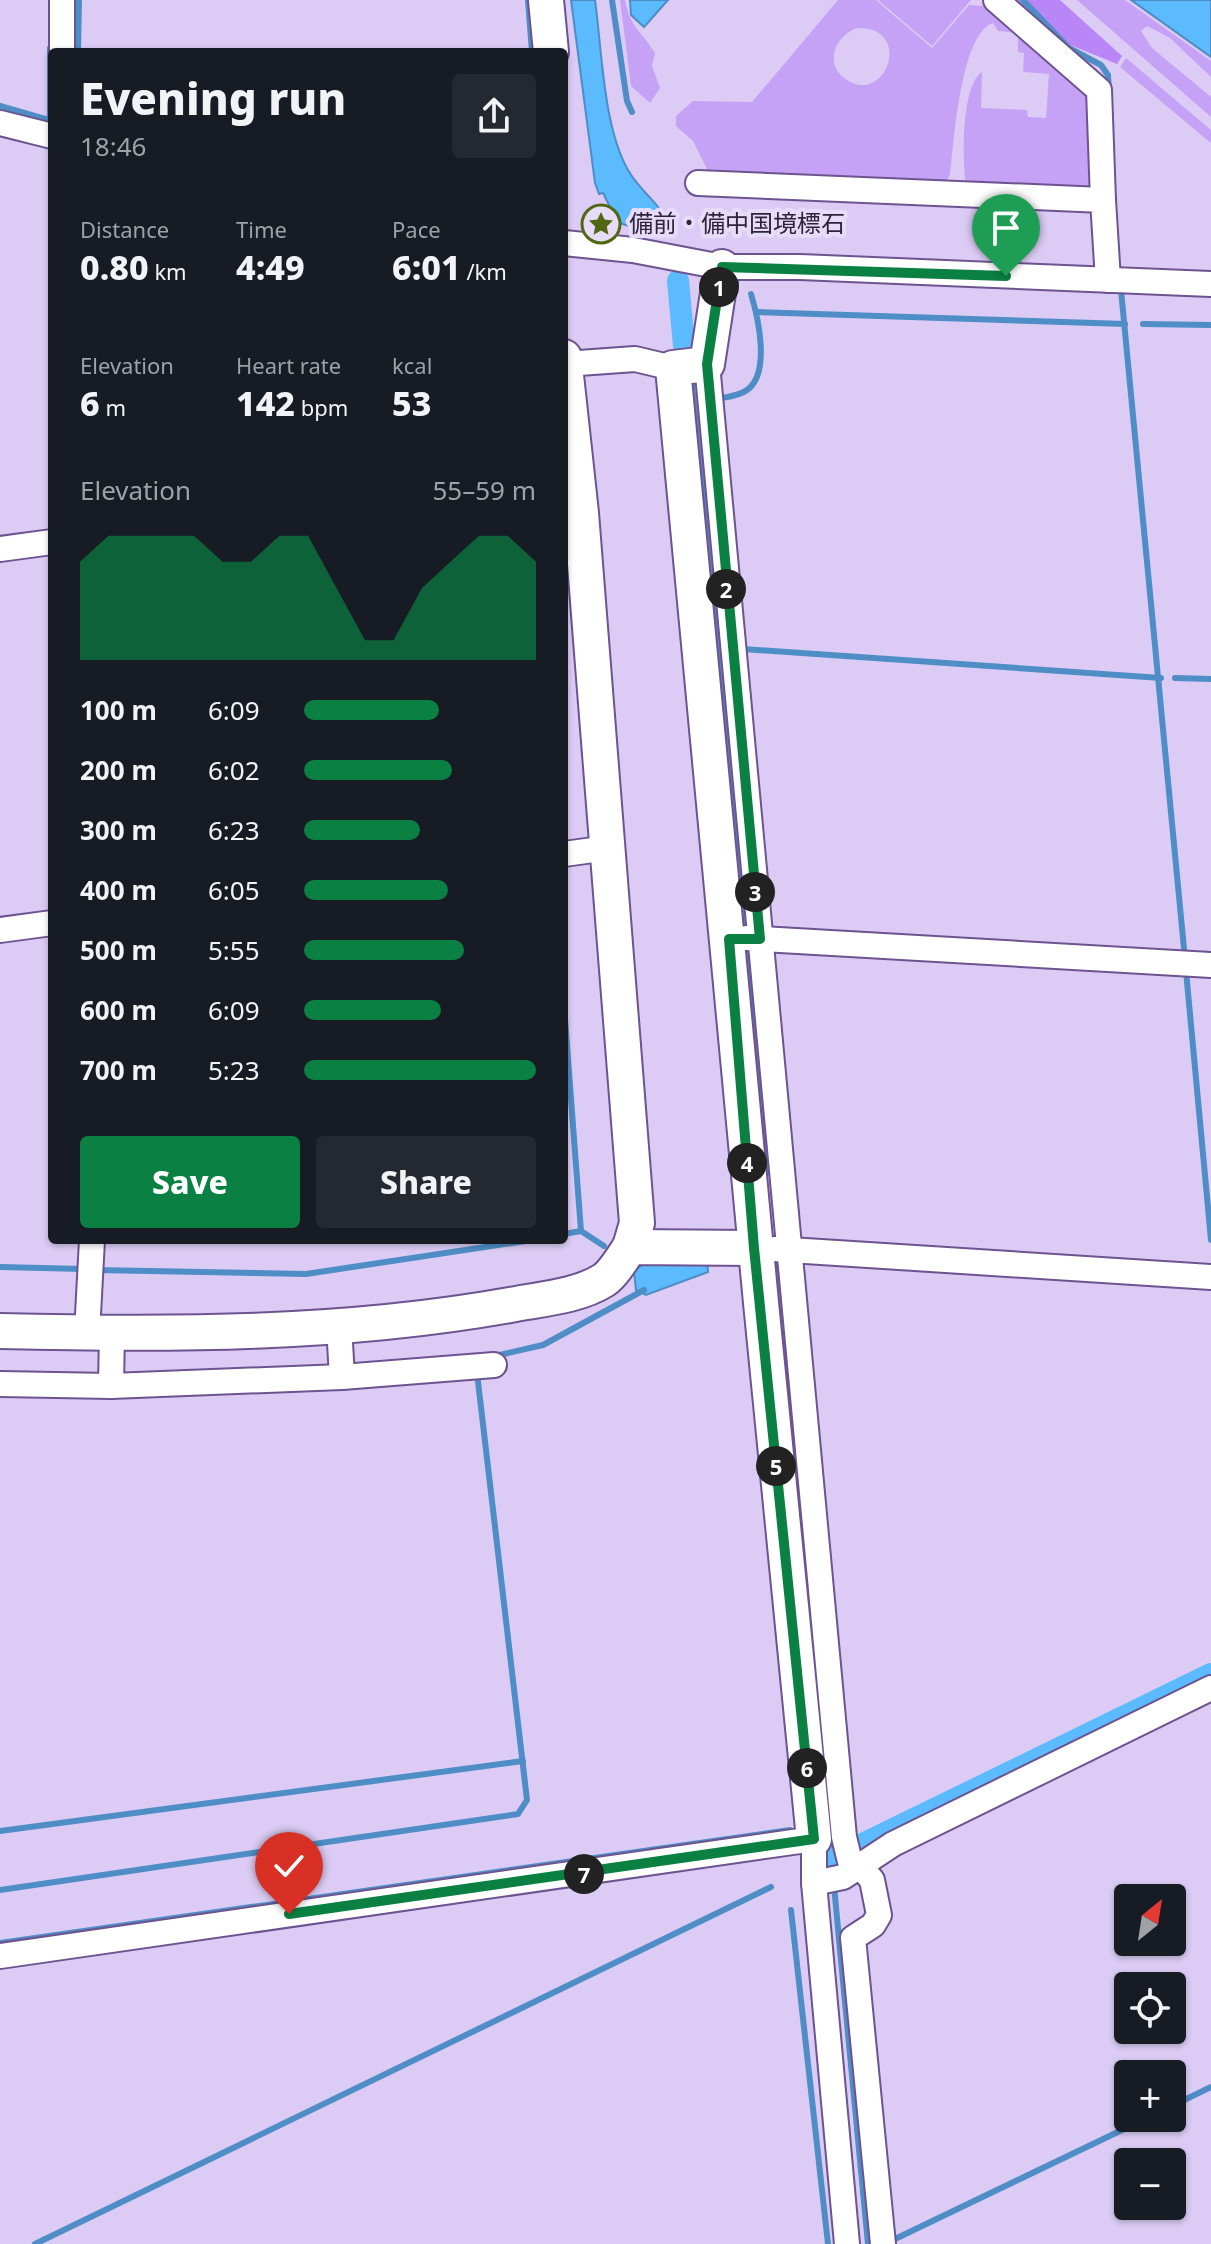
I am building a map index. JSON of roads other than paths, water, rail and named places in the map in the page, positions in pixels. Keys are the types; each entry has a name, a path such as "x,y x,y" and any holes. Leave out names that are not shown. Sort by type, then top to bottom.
{"street":[{"path":"62,0 62,48"},
{"path":"546,0 551,48"},
{"path":"996,0 1099,90 1108,280"},
{"path":"0,123 48,135"},
{"path":"698,183 1103,200"},
{"path":"568,243 633,250 722,267 800,267 1211,284"},
{"path":"722,267 709,388 773,1249 838,1864 847,2244"},
{"path":"568,360 635,359 673,368 709,388"},
{"path":"673,368 751,941"},
{"path":"0,1331 99,1332 339,1326 487,1309 570,1293 605,1279 630,1247 637,1223 581,513 568,389"},
{"path":"0,549 48,543"},
{"path":"568,853 608,848"},
{"path":"0,930 48,924"},
{"path":"751,941 1194,964"},
{"path":"630,1247 773,1249 1211,1277"},
{"path":"91,1259 99,1332 111,1378"},
{"path":"339,1326 341,1370"},
{"path":"0,1384 482,1366"},
{"path":"0,1956 838,1864 893,1844 1211,1688"},
{"path":"838,1864 872,1880 879,1915 873,1925 853,1938 883,2244"}],"water":[{"path":"571,0 595,0 613,132 628,170 662,212 671,229 655,231 655,234 622,224 607,207 609,205 603,193 599,194"},
{"path":"630,0 668,0 644,27 631,15"},
{"path":"1131,0 1211,0 1211,57"},
{"path":"707,1259 708,1272 646,1295 636,1290 634,1272 644,1263"}],"waterway":[{"path":"78,48 79,0"},
{"path":"528,0 532,48"},
{"path":"612,0 627,101 632,112"},
{"path":"1023,0 1069,48 1101,65 1108,75 1109,92"},
{"path":"0,106 48,120"},
{"path":"678,281 684,346"},
{"path":"1121,290 1185,959"},
{"path":"717,399 747,390 759,371 761,344 751,294"},
{"path":"757,312 1125,324"},
{"path":"1143,324 1211,325"},
{"path":"692,385 747,931"},
{"path":"743,649 1161,678"},
{"path":"1175,678 1211,679"},
{"path":"748,946 770,1173"},
{"path":"1186,971 1211,1240"},
{"path":"568,1059 581,1231 604,1246"},
{"path":"568,1233 581,1231"},
{"path":"95,1270 306,1274 505,1244"},
{"path":"777,1256 816,1691"},
{"path":"0,1267 83,1269"},
{"path":"495,1356 543,1345 644,1290"},
{"path":"0,1890 518,1814 527,1800 477,1373"},
{"path":"832,1859 1211,1674"},
{"path":"0,1831 523,1761"},
{"path":"0,1943 790,1830"},
{"path":"829,1834 833,1875"},
{"path":"834,1886 868,2244"},
{"path":"35,2244 771,1887"},
{"path":"791,1910 828,2244"},
{"path":"1186,2099 1211,2087"},
{"path":"895,2239 1118,2132"}],"place":[{"name":"備前・備中国境標石","path":"601,224"}]}
